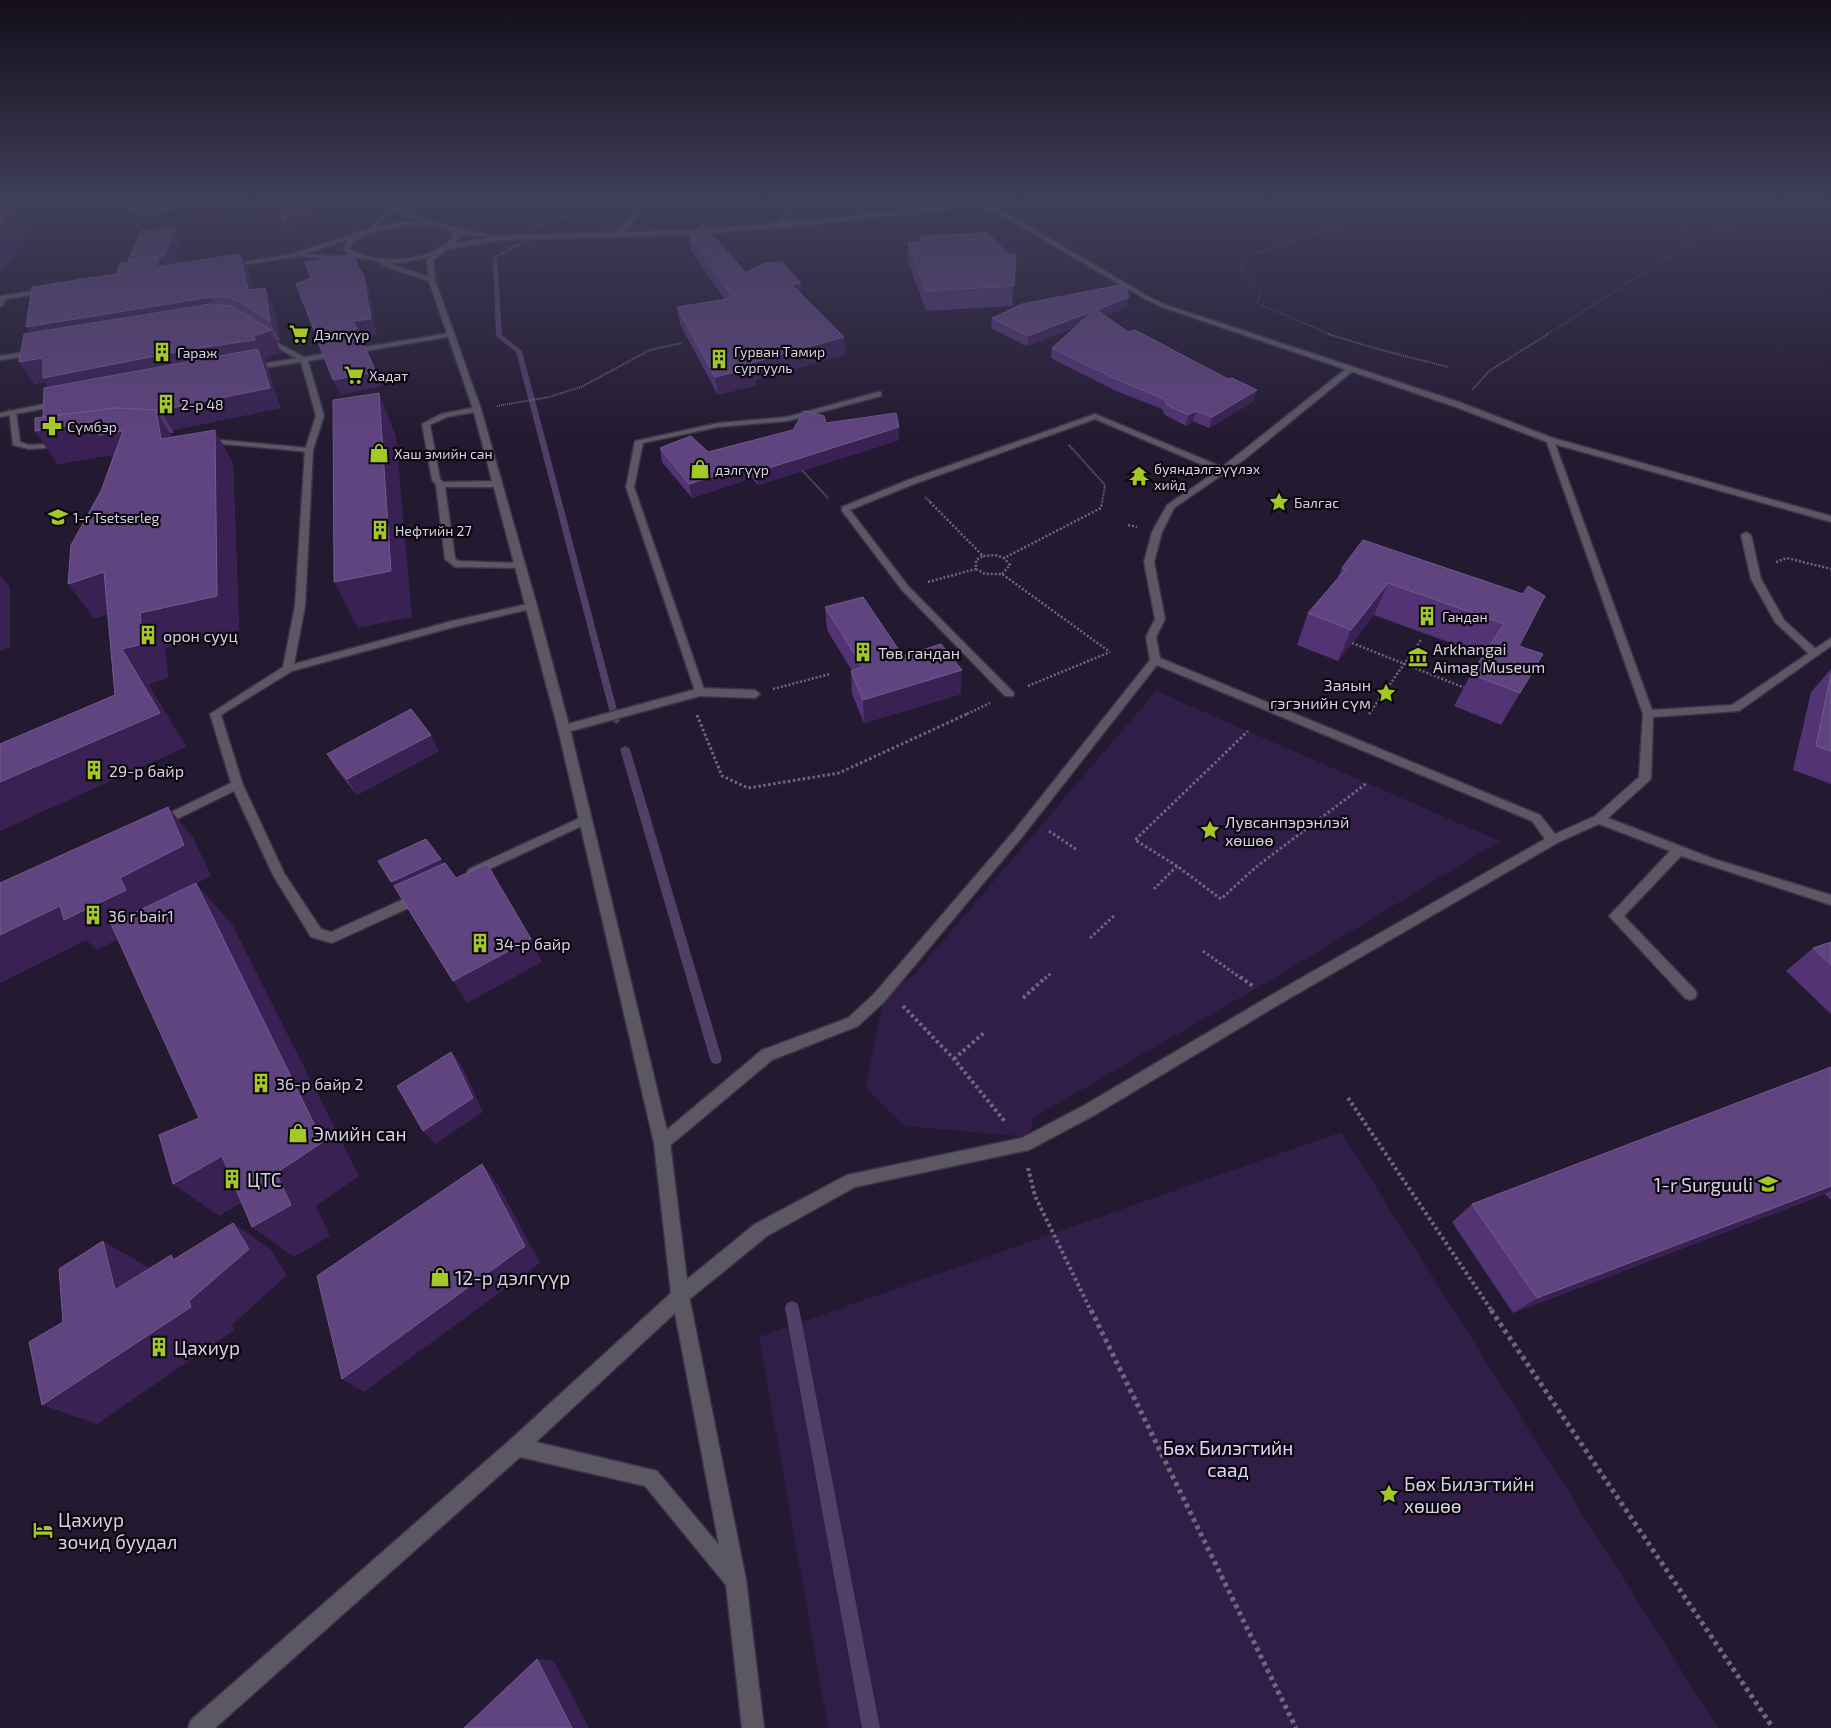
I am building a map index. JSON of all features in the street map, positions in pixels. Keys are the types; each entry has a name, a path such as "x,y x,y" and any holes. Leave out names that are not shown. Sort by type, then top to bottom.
{"street":[{"path":"432,281 450,335 478,409 532,606 564,730 662,1143 680,1296 736,1580 753,1728"},
{"path":"1117,281 1164,306 1456,404 1550,440 1831,519"},
{"path":"1,300 59,290"},
{"path":"260,335 304,359 320,416 309,450 300,606 288,669"},
{"path":"242,369 450,335"},
{"path":"0,358 48,350"},
{"path":"662,1143 767,1055 853,1022 880,998 886,988 932,938 1155,660 1151,637 1160,619 1150,562 1158,532 1170,508 1350,370"},
{"path":"694,694 630,487 639,441 718,425 787,419 878,394"},
{"path":"0,415 67,401"},
{"path":"478,409 444,415 426,424 436,480 440,484 450,559 455,564 521,566"},
{"path":"12,412 16,443 29,447 74,444"},
{"path":"1010,694 905,588 845,508 911,482 1095,416 1222,470"},
{"path":"191,440 228,441 309,450"},
{"path":"199,1728 517,1447 680,1296 761,1230 853,1180 1024,1145 1088,1111 1273,1001 1553,840 1599,819 1645,779 1648,714 1550,440"},
{"path":"440,484 498,484"},
{"path":"1746,536 1756,579 1780,622 1814,653"},
{"path":"431,891 332,938 316,933 279,875 237,785 216,714 288,669 456,622 532,606"},
{"path":"1648,714 1736,708 1831,641"},
{"path":"1155,660 1536,818 1553,840"},
{"path":"564,730 694,694 755,694"},
{"path":"148,829 237,785"},
{"path":"1599,819 1710,862 1831,900"},
{"path":"458,879 584,820"},
{"path":"1679,850 1616,916 1690,994"},
{"path":"517,1447 650,1478 736,1580"}],"path":[{"path":"1251,281 1261,292 1256,303 1288,319 1388,353 1448,367"},
{"path":"1467,395 1489,371 1630,281"},
{"path":"516,402 545,397 581,387 650,350 682,343"},
{"path":"1004,558 1101,508 1105,485 1055,430"},
{"path":"796,464 835,506 845,508"},
{"path":"911,482 983,556"},
{"path":"976,569 976,560 983,556 995,555 1004,558 1010,565 1002,574"},
{"path":"1754,571 1787,558 1831,569"},
{"path":"694,694 722,776 748,788 839,773 1010,694 1110,652 1002,574 985,574 976,569 905,588"},
{"path":"1369,714 1421,640"},
{"path":"1352,643 1465,688"},
{"path":"755,694 830,674"},
{"path":"1248,731 1135,840 1177,866 1221,898 1256,867 1367,783"},
{"path":"1030,817 1077,850"},
{"path":"1154,889 1177,866"},
{"path":"1090,938 1116,915"},
{"path":"1203,951 1273,1001"},
{"path":"1023,998 1052,972"},
{"path":"886,988 954,1059 1024,1145 1036,1196 1296,1728"},
{"path":"954,1059 985,1032"},
{"path":"1348,1098 1773,1728"}],"green space":[{"path":"1156,691 1500,841 1286,971 1033,1118 1029,1137 905,1126 865,1087 886,988 912,977"},
{"name":"Бөх Билэгтийн саад","path":"1341,1132 1718,1728 828,1728 759,1337"}],"building":[{"path":"73,281 246,281 248,290 265,288 270,321 238,301 226,297 211,297 26,327 32,287"},
{"path":"304,281 364,281 371,319 353,321 357,329 316,335 296,284"},
{"path":"722,281 799,281 801,283 792,285 844,337 751,363 754,367 715,377 677,307 734,298"},
{"path":"922,281 1014,281 1014,286 926,291"},
{"path":"1125,284 1129,297 1097,310 1128,332 1135,330 1228,379 1232,378 1257,390 1212,417 1196,411 1188,415 1167,405 1164,399 1118,380 1052,348 1093,311 1028,336 992,318 1022,304"},
{"path":"211,304 232,306 271,330 254,336 255,340 186,350 43,378 43,358 19,362 24,334"},
{"path":"361,338 376,372 333,380 319,344"},
{"path":"258,349 270,388 161,410 162,413 158,413 156,410 116,408 43,417 44,388"},
{"path":"379,393 391,571 334,582 333,400"},
{"path":"116,408 156,410 161,439 215,430 217,596 140,613 143,644 122,649 160,713 0,782 0,744 115,695 104,572 68,584 71,545 101,491 123,431 98,435 104,420 35,431 35,418"},
{"path":"804,411 824,416 826,423 896,413 899,427 756,472 750,465 689,484 660,448 691,436 708,452 793,430"},
{"path":"1363,540 1523,594 1528,586 1545,596 1519,646 1543,654 1520,693 1471,674 1504,624 1388,583 1351,630 1308,613 1346,569 1342,568"},
{"path":"863,597 903,656 941,644 962,670 863,700 851,671 863,667 825,607"},
{"path":"1831,674 1831,751 1816,746"},
{"path":"411,709 431,735 347,779 327,754"},
{"path":"168,807 184,845 120,878 126,890 64,920 60,906 0,935 0,883"},
{"path":"426,839 441,859 391,882 378,861"},
{"name":"34-р байр","path":"445,863 456,878 487,864 531,939 453,981 394,886"},
{"path":"196,883 323,1142 276,1173 291,1205 252,1227 222,1156 173,1184 159,1135 199,1118 111,924"},
{"path":"1831,942 1831,965 1813,948"},
{"path":"451,1052 473,1098 423,1131 397,1086"},
{"path":"1831,1067 1831,1186 1537,1298 1472,1204"},
{"name":"12-р дэлгүүр","path":"482,1164 525,1246 342,1379 317,1276"},
{"path":"233,1223 249,1249 189,1301 191,1307 42,1405 29,1342 63,1322 59,1269 103,1241 115,1290 171,1255 173,1260"},
{"path":"537,1659 572,1728 464,1728"}],"waterway":[{"path":"496,281 499,336 519,351 616,721"},
{"path":"625,749 716,1059"},
{"path":"792,1308 871,1728"}],"place":[{"name":"Дэлгүүр","path":"299,334"},
{"name":"Гараж","path":"162,352"},
{"name":"Гурван Тамир сургууль","path":"719,359"},
{"name":"Хадат","path":"354,375"},
{"name":"2-р 48","path":"166,404"},
{"name":"Сүмбэр","path":"52,426"},
{"name":"Хаш эмийн сан","path":"379,453"},
{"name":"дэлгүүр","path":"700,469"},
{"name":"буяндэлгэүүлэх хийд","path":"1139,476"},
{"name":"Балгас","path":"1279,502"},
{"name":"1-r Tsetserleg","path":"58,517"},
{"name":"Нефтийн 27","path":"380,530"},
{"name":"Гандан","path":"1427,616"},
{"name":"орон сууц","path":"148,635"},
{"name":"Төв гандан","path":"863,652"},
{"name":"Arkhangai Aimag Museum","path":"1418,657"},
{"name":"Заяын гэгэнийн сүм","path":"1386,693"},
{"name":"29-р байр","path":"94,770"},
{"name":"Лувсанпэрэнлэй хөшөө","path":"1210,830"},
{"name":"36 r bair1","path":"93,915"},
{"name":"34-р байр","path":"480,943"},
{"name":"36-р байр 2","path":"261,1083"},
{"name":"Эмийн сан","path":"298,1133"},
{"name":"ЦТС","path":"232,1179"},
{"name":"1-r Surguuli","path":"1768,1184"},
{"name":"12-р дэлгүүр","path":"440,1277"},
{"name":"Цахиур","path":"159,1347"},
{"name":"Бөх Билэгтийн хөшөө","path":"1389,1494"},
{"name":"Цахиур зочид буудал","path":"43,1530"}]}
